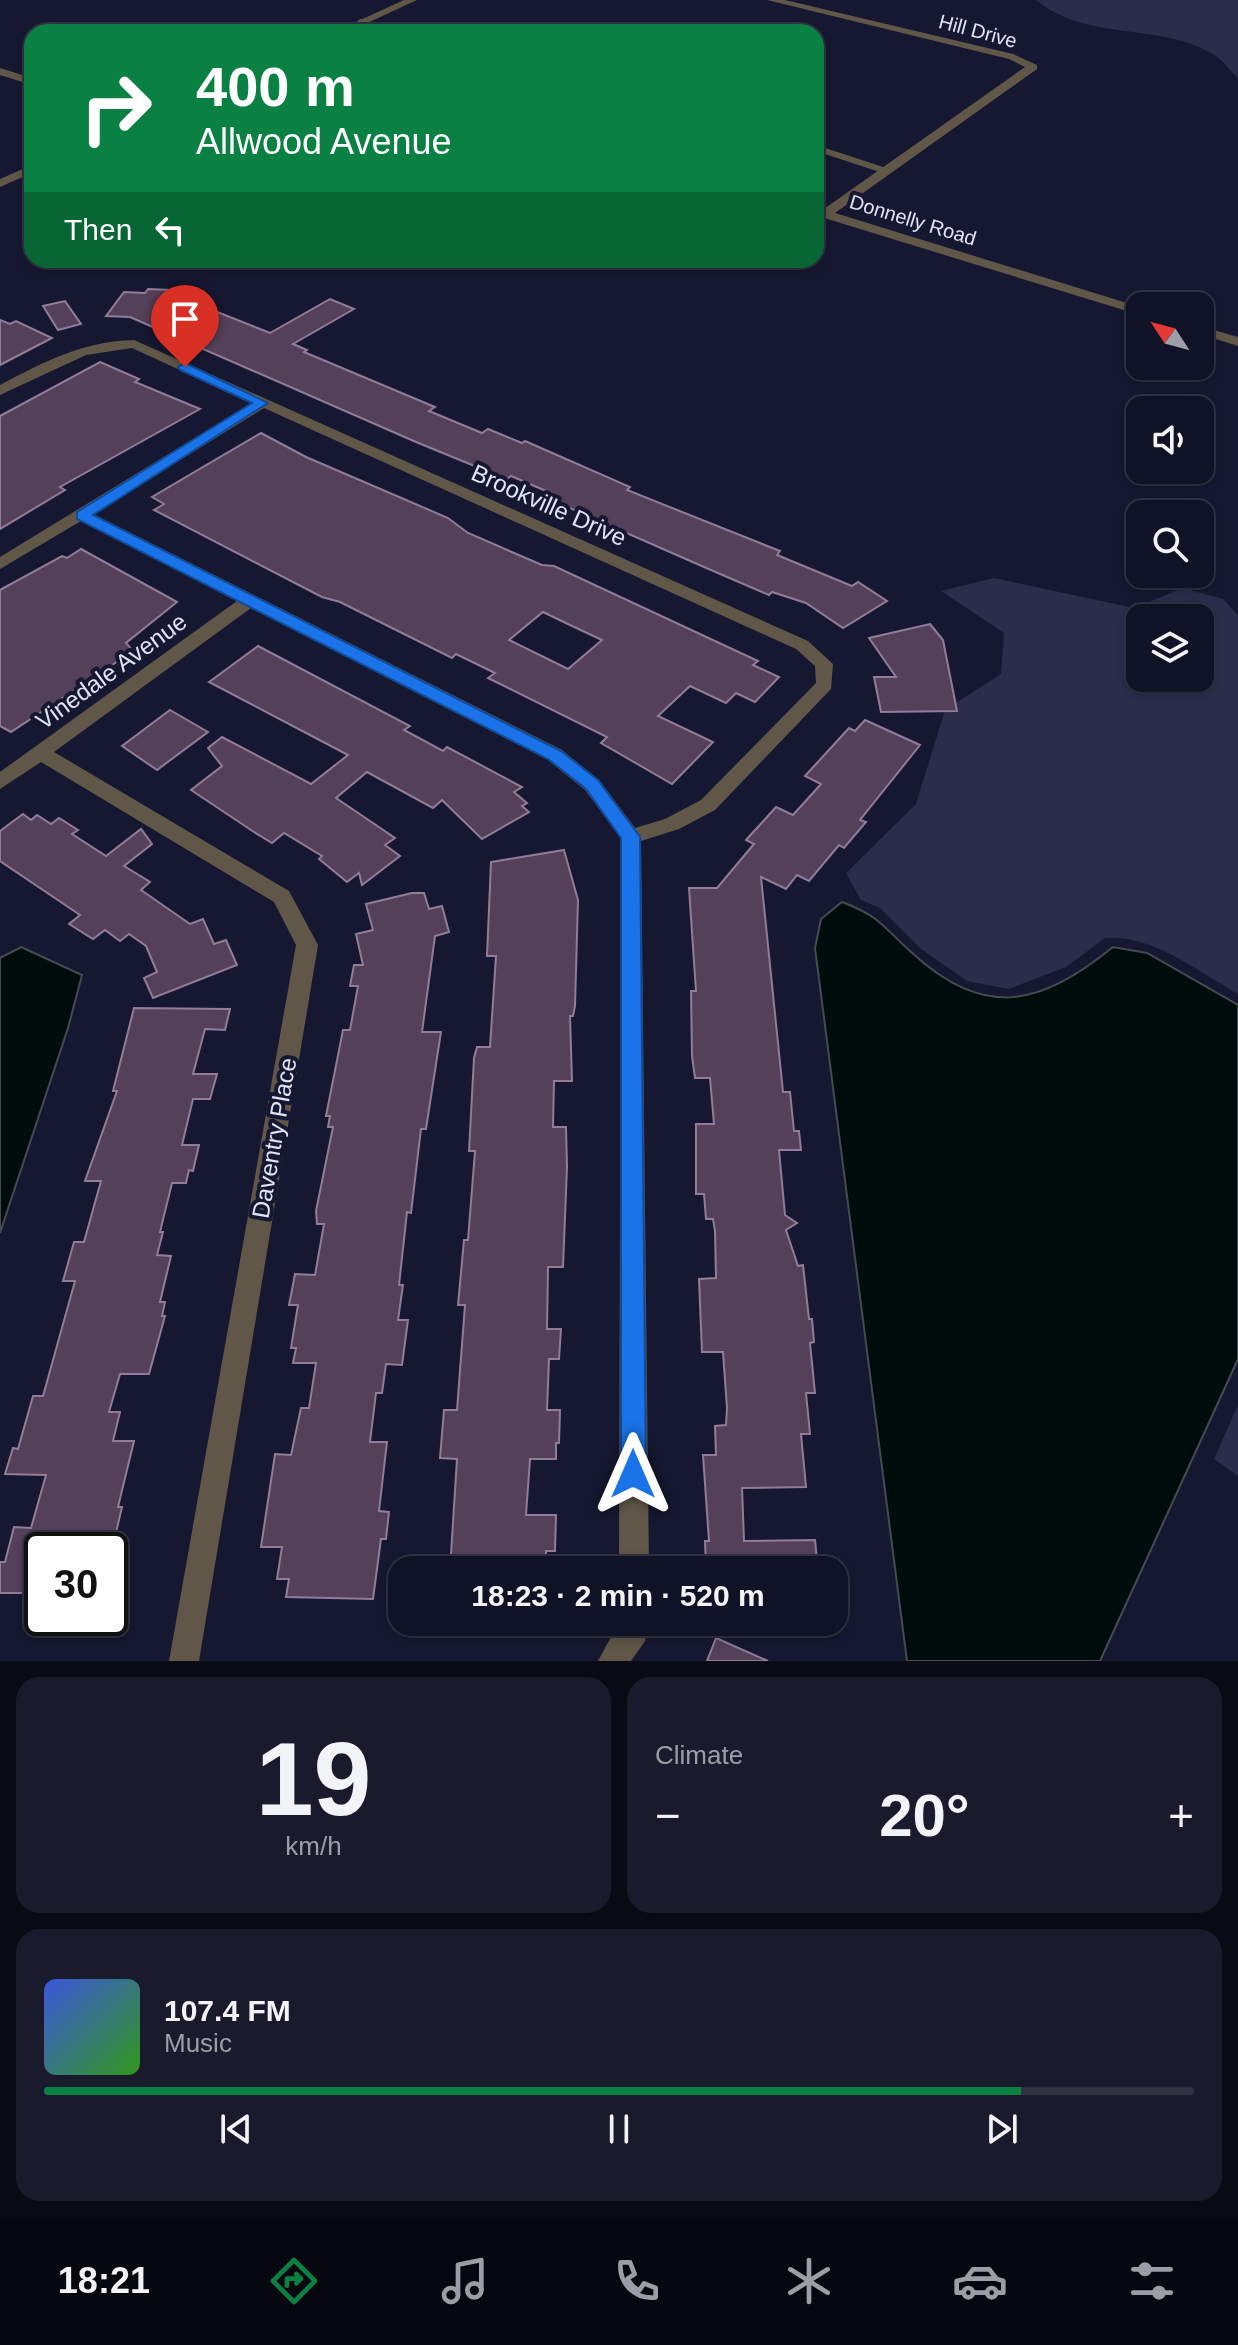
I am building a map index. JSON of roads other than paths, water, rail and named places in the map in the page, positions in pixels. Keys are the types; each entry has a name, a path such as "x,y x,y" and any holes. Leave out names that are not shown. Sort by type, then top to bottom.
{"street":[{"path":"357,24 412,0"},
{"name":"Hill Drive","path":"772,0 1013,57 1033,67"},
{"name":"Donnelly Road","path":"1033,67 825,214 1126,307"},
{"path":"0,71 24,79"},
{"path":"0,183 24,172"},
{"path":"1214,334 1238,342"},
{"name":"Brookville Drive","path":"0,391 73,352 106,343 134,344 802,645 824,664 825,685 708,805 672,824 631,837"},
{"path":"0,564 262,403"},
{"path":"82,515 555,755 592,785 631,837 634,1556"},
{"name":"Vinedale Avenue","path":"0,782 251,599"},
{"name":"Daventry Place","path":"40,753 282,897 307,945 184,1661"},
{"path":"613,1661 630,1636"}],"lane":[{"path":"361,22 367,24"},
{"path":"824,151 886,171"}]}
